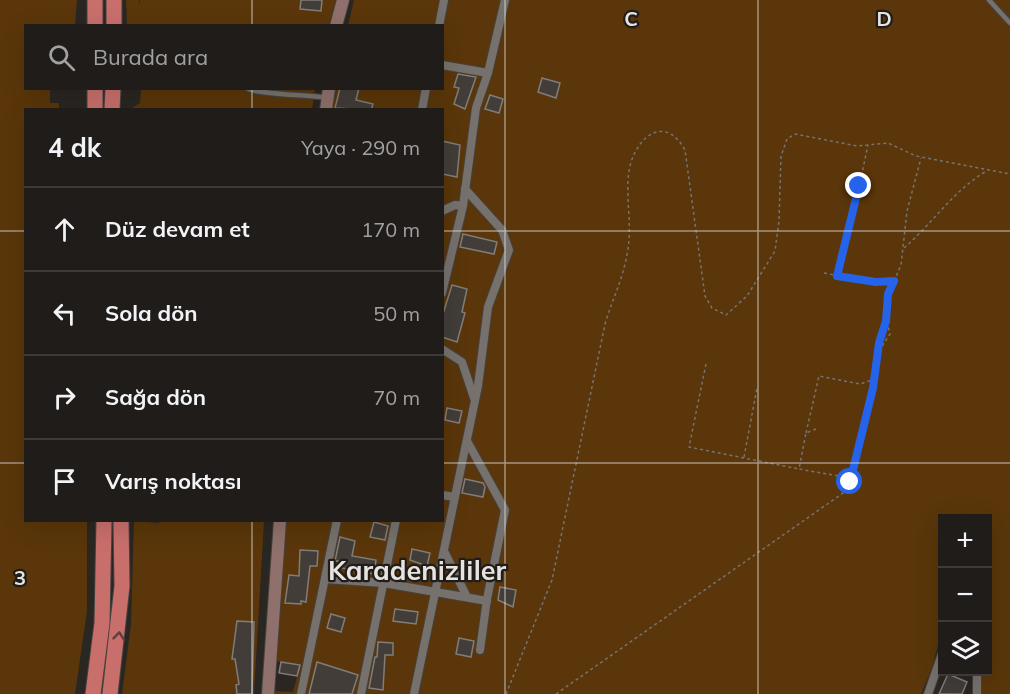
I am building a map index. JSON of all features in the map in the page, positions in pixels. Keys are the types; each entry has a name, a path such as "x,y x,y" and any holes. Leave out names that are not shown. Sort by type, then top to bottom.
{"highway":[{"path":"95,0 95,24"},
{"path":"114,0 114,24"},
{"path":"95,90 95,108"},
{"path":"112,108 113,90"},
{"path":"93,694 102,624 104,522"},
{"path":"110,694 122,586 121,522"}],"main road":[{"path":"337,24 343,0"},
{"path":"345,24 351,0"},
{"path":"261,694 273,522"},
{"path":"268,694 280,522"}],"street":[{"path":"439,24 444,0"},
{"path":"444,285 463,207 476,108 488,73 505,1"},
{"path":"444,65 488,73"},
{"path":"422,108 426,90"},
{"path":"414,694 475,401 488,307 509,250 502,230 465,189"},
{"path":"444,211 455,205 463,207"},
{"path":"444,350 462,362 475,401"},
{"path":"467,441 505,510 480,650"},
{"path":"444,495 455,497"},
{"path":"300,694 337,522"},
{"path":"361,694 396,522"},
{"path":"444,550 467,597"},
{"path":"325,579 384,583 487,601"},
{"path":"928,694 938,665"},
{"path":"977,676 977,694"}],"lane":[{"path":"989,0 1010,23"},
{"path":"249,90 252,93 272,90 323,96"}],"path":[{"path":"506,694 552,580 605,324 617,295 628,251 629,170 637,149 646,136 656,132 671,133 678,138 685,150 705,296 712,308 726,315 747,296 775,251 781,156 787,139 795,135 857,146 888,143 921,157 1010,174"},
{"path":"837,276 848,238 868,145"},
{"path":"556,694 846,491 874,379 886,321 888,294 902,265 907,211 921,157"},
{"path":"904,248 973,179 986,171"},
{"path":"824,273 876,282 894,281"},
{"path":"878,352 888,341 890,334 886,321"},
{"path":"706,364 689,447 851,478"},
{"path":"800,469 819,376 860,384 874,379"},
{"path":"744,458 757,388"},
{"path":"806,433 816,429"}],"shaded area":[{"path":"0,0 77,0 75,24 24,24 24,90 50,90 50,103 59,103 59,108 24,108 24,522 87,522 87,611 75,694 0,694"},
{"path":"126,0 139,0 140,4 140,0 336,0 330,24 127,24"},
{"path":"354,0 1010,0 1010,694 982,694 982,676 992,676 992,514 938,514 938,645 932,668 921,694 275,694 275,691 293,692 300,665 276,661 285,522 444,522 444,108 330,108 333,90 444,90 444,24 348,24"},
{"path":"141,90 315,90 312,108 132,108 140,103"},
{"path":"134,522 264,522 254,694 122,694 131,624"}],"building":[{"path":"301,0 322,0 321,11 300,9"},
{"path":"458,74 476,77 465,109 454,104 459,88 454,87"},
{"path":"542,78 560,83 556,98 538,92"},
{"path":"340,90 358,90 356,100 373,104 372,108 335,108"},
{"path":"490,95 503,99 499,113 485,109"},
{"path":"444,141 460,145 457,177 444,174"},
{"path":"463,234 497,242 494,254 460,247"},
{"path":"452,285 467,289 462,312 465,313 457,342 444,338 444,311"},
{"path":"447,408 462,411 459,423 445,420"},
{"path":"465,479 483,483 485,487 483,497 462,493"},
{"path":"374,522 388,526 385,540 370,537"},
{"path":"340,537 355,541 352,556 376,560 374,574 337,567 338,561 335,561"},
{"path":"412,549 430,553 427,566 410,560"},
{"path":"300,550 318,551 317,566 310,566 306,602 285,603 289,575 299,576"},
{"path":"500,587 516,590 513,607 498,600"},
{"path":"395,609 418,612 416,624 393,621"},
{"path":"331,614 345,618 341,632 327,628"},
{"path":"237,621 254,622 252,694 237,694 236,685 239,684 235,659 232,659"},
{"path":"459,638 474,641 471,657 456,654"},
{"path":"378,642 393,643 393,655 385,655 383,690 369,688 375,657 377,657"},
{"path":"281,662 300,665 297,676 279,673"},
{"path":"317,662 358,675 352,694 309,694"},
{"path":"947,676 967,682 962,694 939,694"}],"district":[{"name":"Karadenizliler","path":"417,571"}],"route":[{"path":"850,482 873,388 879,343 885,328 888,294 894,281 876,282 837,276 859,186"}]}
